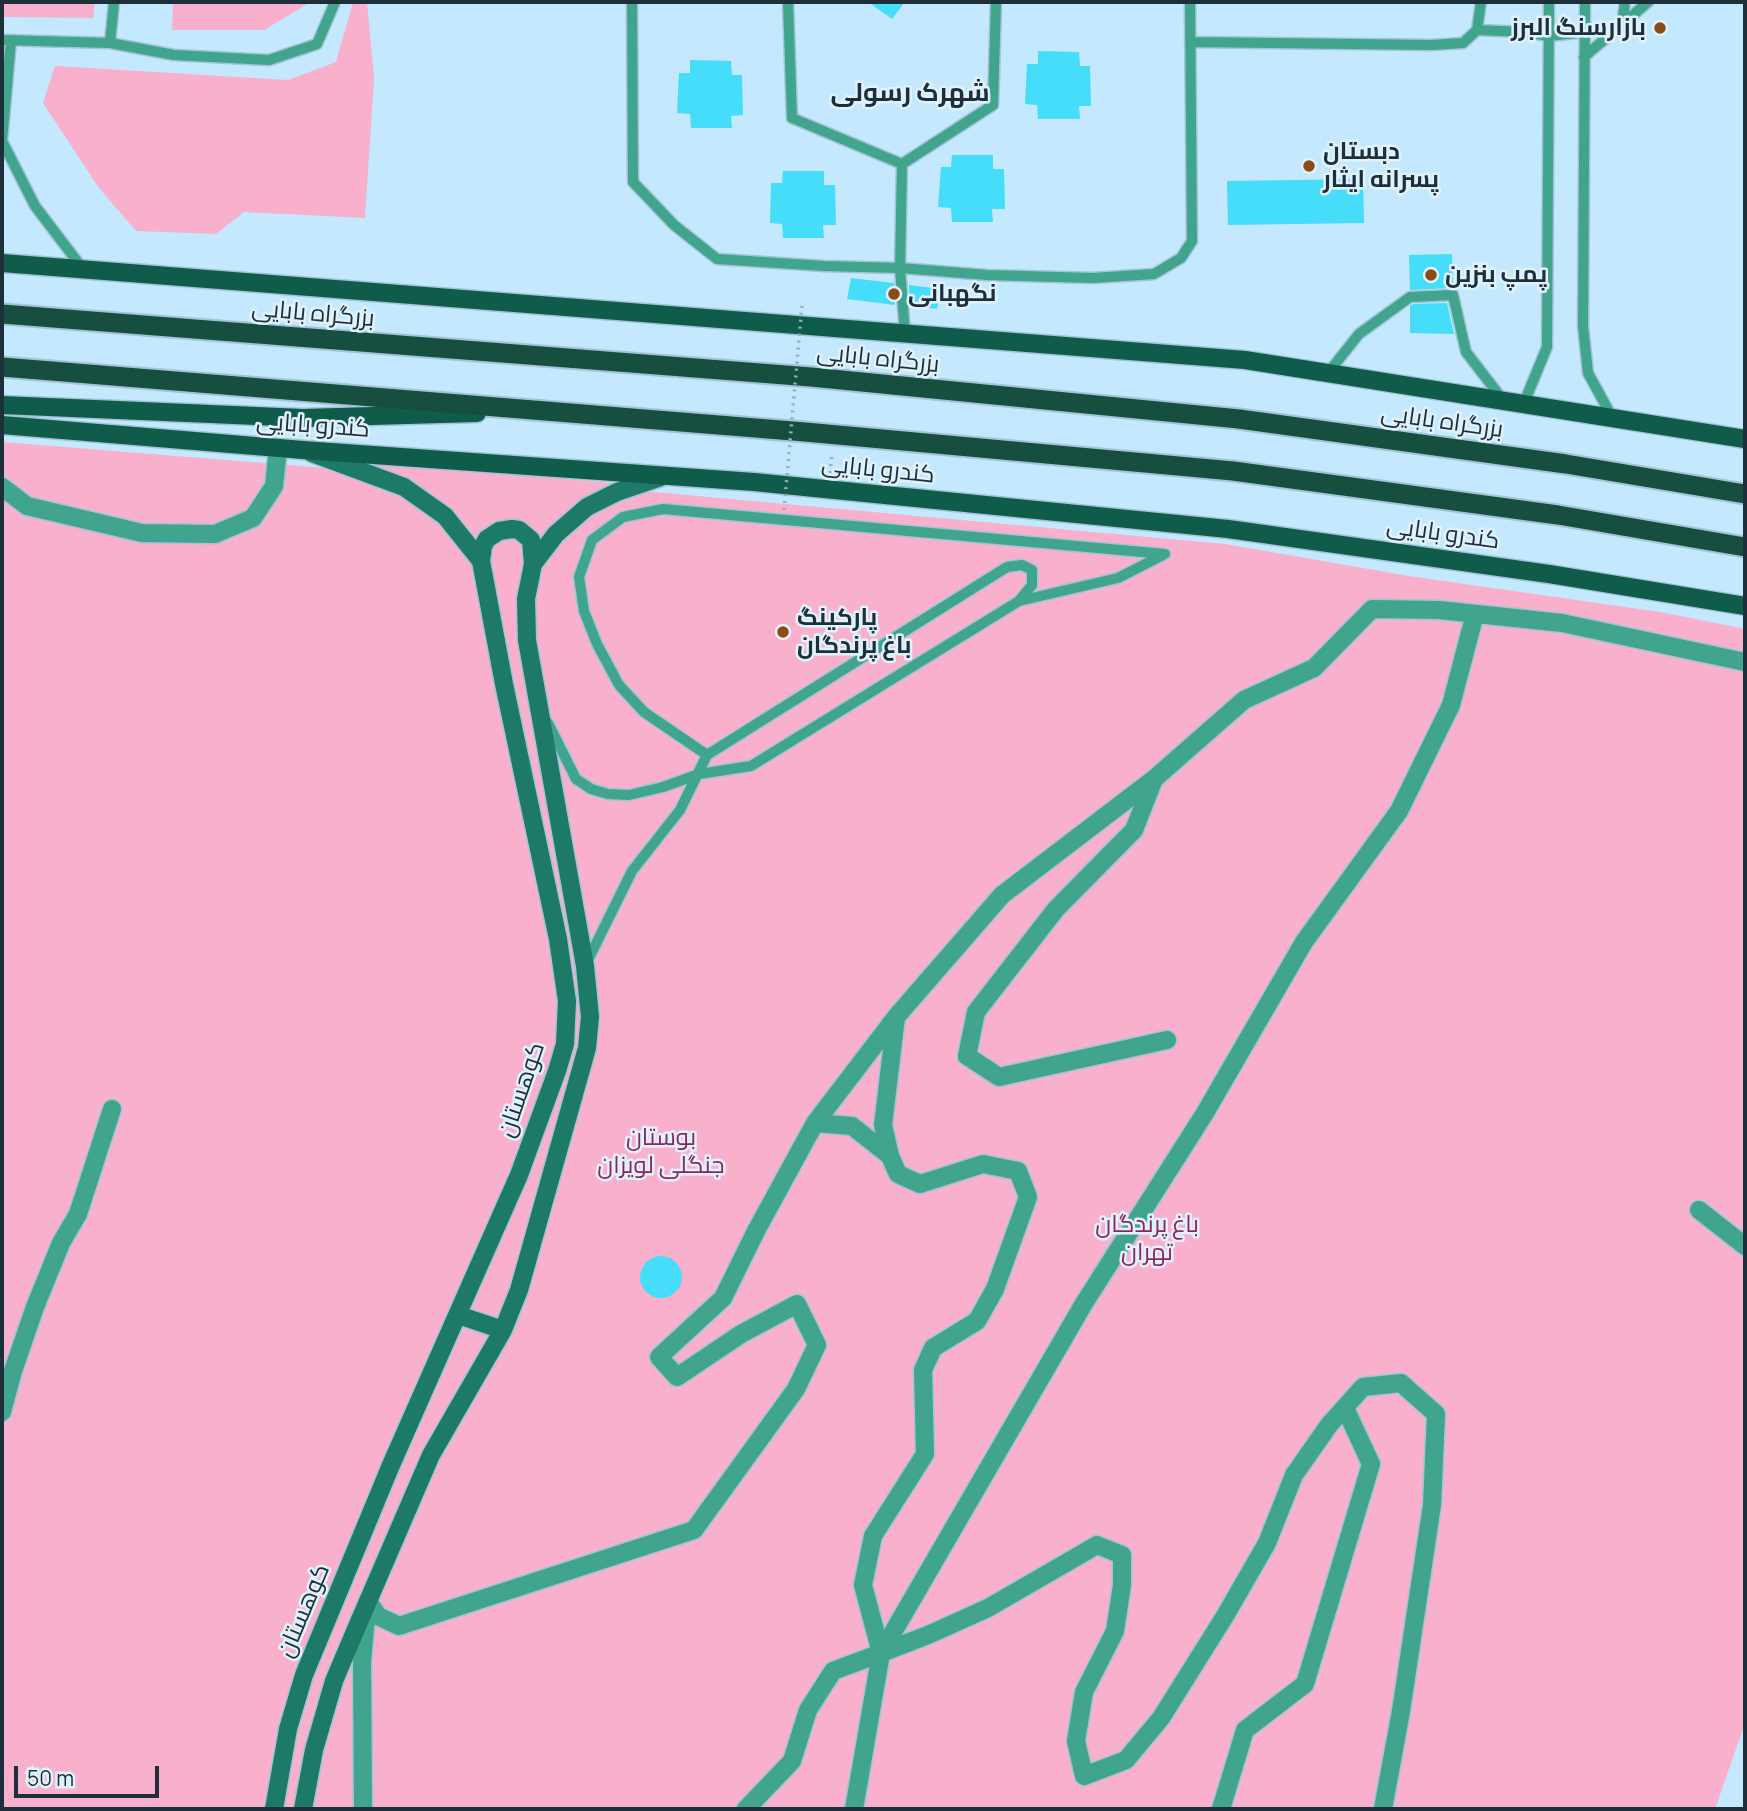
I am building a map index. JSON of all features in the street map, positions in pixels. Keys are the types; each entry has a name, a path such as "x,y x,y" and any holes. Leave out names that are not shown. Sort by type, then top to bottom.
{"highway":[{"name":"بزرگراه بابایی","path":"2,314 811,377 1226,418 1566,464 1745,495"},
{"path":"2,367 794,431 1233,471 1558,515 1745,547"}],"main road":[{"path":"2,263 1245,360 1744,438"},
{"path":"2,405 303,418 541,411"},
{"name":"کندرو بابایی","path":"2,425 303,450 754,482 1228,529 1549,574 1745,606"},
{"name":"کوهستان","path":"274,1809 288,1729 304,1675 391,1465 519,1175 565,1044 567,1001 558,939 481,561 445,516 404,487 303,450"},
{"name":"کوهستان","path":"303,1809 314,1750 334,1681 431,1455 503,1330 519,1290 587,1048 590,1017 585,965 527,639 526,598 533,564 556,534 587,507 617,492 662,477"},
{"path":"481,561 487,539 499,531 512,529 519,530 531,540 533,564"},
{"path":"458,1315 503,1330"}],"street":[{"path":"2,487 27,506 142,533 215,534 253,518 274,486 278,448"},
{"path":"368,1601 378,1616 400,1626 694,1530 796,1389 817,1345 797,1304 741,1334 677,1377 659,1357 723,1298 815,1123 896,1017 1002,895 1154,779 1244,701 1314,668 1372,609 1438,610 1562,623 1745,662"},
{"path":"854,1809 881,1653 1083,1305 1205,1113 1304,942 1399,811 1451,705 1475,614"},
{"path":"1154,779 1134,830 1056,909 976,1012 967,1055 999,1077 1167,1040"},
{"path":"881,1653 863,1585 873,1536 925,1454 923,1370 933,1348 977,1321 995,1289 1028,1197 1018,1171 983,1164 919,1184 898,1174 890,1156 883,1125 896,1017"},
{"path":"2,1412 35,1307 61,1243 82,1204 112,1109"},
{"path":"815,1123 852,1126 890,1156"},
{"path":"1699,1210 1745,1246"},
{"path":"746,1809 792,1761 808,1710 833,1671 928,1635 988,1608 1097,1545 1122,1555 1122,1585 1115,1631 1084,1692 1076,1741 1084,1776 1126,1760 1160,1718 1225,1616 1268,1543 1294,1475 1329,1425 1363,1387 1401,1383 1436,1414 1432,1505 1401,1711 1383,1809"},
{"path":"1221,1809 1245,1730 1305,1684 1371,1464 1345,1408"},
{"path":"363,1809 362,1661 368,1601"}],"lane":[{"path":"110,43 114,2"},
{"path":"83,269 35,206 2,141 6,40 110,43 174,55 269,60 317,44 335,2"},
{"path":"632,2 633,182 674,225 717,259 987,275 1093,278 1154,274 1181,258 1192,241 1190,2"},
{"path":"788,2 792,118 902,164"},
{"path":"902,164 993,105 996,2"},
{"path":"1191,42 1432,45 1463,43 1477,30 1480,2"},
{"path":"1524,404 1547,347 1549,2"},
{"path":"1585,2 1583,326 1588,373 1612,417"},
{"path":"1622,25 1625,2"},
{"path":"1584,57 1648,2"},
{"path":"1477,30 1549,36 1585,32"},
{"path":"902,164 900,268 905,334"},
{"path":"1328,373 1359,334 1410,297 1453,295 1466,352 1503,400"},
{"path":"707,755 644,712 619,685 597,644 584,611 579,577 592,540 623,517 663,509 1165,554 1118,578 1019,600"},
{"path":"536,697 560,751 576,779 591,789 608,794 629,795 663,787 699,774 751,766 1019,600 1032,585 1032,570 1022,565 1007,567 707,755 699,774 680,810 632,871 585,965"}],"path":[{"path":"785,510 802,305"}],"green space":[{"path":"2,2 95,2 93,18 2,17"},
{"path":"173,2 311,2 264,30 172,30"},
{"path":"353,2 367,2 374,78 365,218 244,212 216,234 136,231 99,188 43,103 55,66 288,80 336,62"},
{"name":"بوستان جنگلی لویزان","path":"2,442 388,473 347,460 622,484 610,488 1225,544 1409,576 1660,612 1745,629 1745,1723 1715,1809 2,1809"}],"building":[{"path":"868,2 905,2 892,19"},
{"path":"1038,51 1079,52 1080,66 1090,66 1091,106 1079,106 1080,119 1038,119 1037,105 1025,104 1027,64 1038,64"},
{"path":"690,60 731,61 732,75 742,75 743,115 731,116 732,128 691,128 690,114 677,113 679,73 690,73"},
{"path":"952,155 993,155 993,169 1004,169 1005,209 992,209 993,222 952,222 951,208 938,207 941,167 951,167"},
{"path":"783,171 824,171 824,185 835,185 836,225 823,225 824,238 783,238 782,224 770,223 771,183 782,183"},
{"name":"دبستان پسرانه ایثار","path":"1363,179 1364,223 1228,225 1227,181"},
{"path":"1452,254 1453,288 1410,290 1409,255"},
{"path":"851,278 894,283 895,305 847,299"},
{"path":"909,285 941,289 937,309 910,306"},
{"path":"1447,303 1454,334 1410,333 1410,306"},
{"path":"661,1256 676,1262 682,1277 676,1292 661,1298 646,1292 640,1277 646,1262"}],"place":[{"name":"بازارسنگ البرز","path":"1660,28"},
{"name":"دبستان پسرانه ایثار","path":"1309,166"},
{"name":"پمپ بنزین","path":"1431,275"},
{"name":"نگهبانی","path":"894,294"},
{"name":"پارکینگ باغ پرندگان","path":"783,632"}],"district":[{"name":"شهرک رسولی","path":"910,94"}],"park label":[{"name":"باغ پرندگان تهران","path":"1147,1239"}]}
